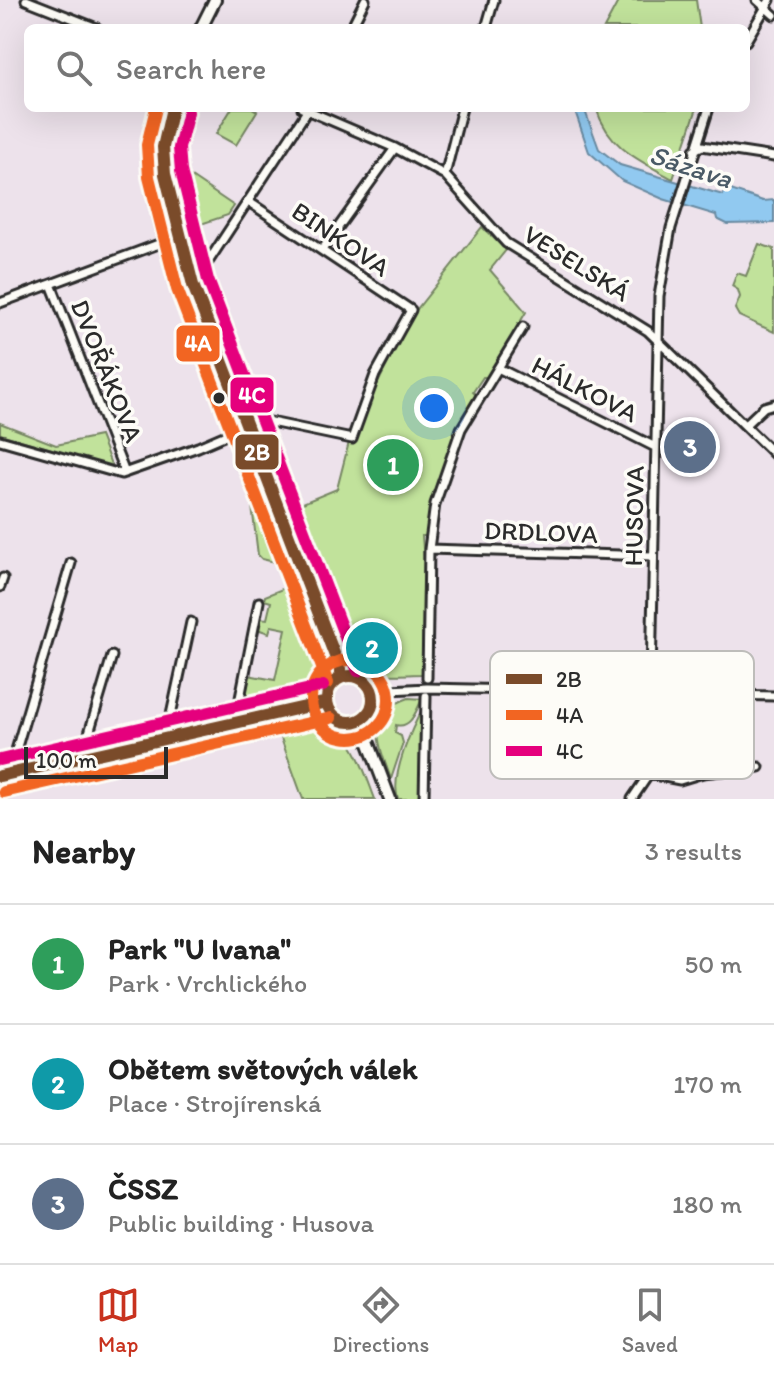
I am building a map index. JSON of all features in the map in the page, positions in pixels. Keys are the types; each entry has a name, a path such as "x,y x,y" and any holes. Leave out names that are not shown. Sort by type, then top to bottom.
{"street":[{"path":"26,0 87,24"},
{"path":"203,24 215,0"},
{"path":"353,24 365,0"},
{"path":"487,24 494,0"},
{"path":"757,0 774,15"},
{"path":"750,34 770,0"},
{"path":"171,112 165,130 163,163 193,285 343,677"},
{"path":"193,285 304,112"},
{"name":"VESELSKÁ","path":"313,112 395,148 445,175 506,243 629,319 657,340 774,454"},
{"path":"445,175 461,112"},
{"name":"HUSOVA","path":"652,651 660,284 671,228 708,112"},
{"path":"692,154 702,146 774,157"},
{"path":"322,250 395,148"},
{"name":"BINKOVA","path":"245,427 261,420 352,439 375,375 411,310 249,202"},
{"path":"0,303 180,236"},
{"name":"DVOŘÁKOVA","path":"51,284 125,473"},
{"path":"427,678 429,549 435,504 461,429 523,327"},
{"name":"HÁLKOVA","path":"498,368 655,447"},
{"path":"745,425 764,407 774,404"},
{"path":"0,440 125,473 245,427"},
{"name":"DRDLOVA","path":"429,549 653,556"},
{"path":"5,775 71,563"},
{"path":"241,720 238,708 259,602"},
{"path":"171,736 169,724 191,622"},
{"path":"91,755 89,733 112,656"},
{"path":"343,677 360,678 372,691 373,706 368,715 351,723 339,719 327,702 332,685 343,677"},
{"path":"372,691 490,689"},
{"path":"424,799 426,696"},
{"path":"754,696 774,696"},
{"path":"5,775 327,702"},
{"path":"360,720 390,799"},
{"path":"754,768 759,767"},
{"path":"632,799 646,779"}],"green space":[{"path":"619,0 696,0 699,24 606,24"},
{"path":"230,112 256,112 236,145 216,134"},
{"path":"598,112 696,112 673,179 626,151 602,122"},
{"path":"175,166 234,206 228,215 192,227 185,192"},
{"path":"482,227 506,250 490,270 526,312 488,377 483,377 473,392 476,395 444,463 426,536 422,536 426,586 423,587 422,674 374,673 360,668 341,642 288,509 337,489 349,442 410,318"},
{"path":"759,244 774,249 774,332 739,316 735,309 740,297 738,290 732,286 737,273 746,276"},
{"path":"0,423 56,445 100,436 112,467 0,434"},
{"path":"240,438 245,441 319,632 326,659 324,659"},
{"path":"254,487 283,564 262,559 258,555 250,490"},
{"path":"287,587 293,589 304,615 319,664 319,675 306,689 242,704 248,675 275,680 286,629 271,626 269,633 257,629 260,618 267,619 271,602 264,600 265,596"},
{"path":"409,698 422,699 409,722 396,725 395,733 401,736 403,743 391,779 379,742 380,721 395,704"},
{"path":"424,706 422,799 398,799 396,789 400,765"},
{"path":"314,720 338,730 347,739 375,799 303,799 278,730"}],"water":[{"path":"575,112 585,112 599,149 620,165 723,195 725,188 763,201 774,200 774,223 727,224 717,219 716,215 663,199 622,181 589,152"}],"transit line":[{"name":"4A","path":"155,112 147,145 149,177 177,289 328,683"},
{"name":"2B","path":"171,112 163,147 165,174 193,285 343,677"},
{"name":"4C","path":"188,112 179,148 181,171 208,280 358,671"},
{"name":"4A","path":"350,660 365,663 378,671 386,684 389,699 386,714 378,727 365,735 350,738 335,735 322,727 314,714 311,699 314,684 322,671 335,663 350,660"},
{"name":"2B","path":"350,676 366,683 373,699 366,715 350,722 334,715 327,699 334,683 350,676"},
{"name":"4C","path":"0,760 323,686"},
{"name":"2B","path":"0,776 327,702"},
{"name":"4A","path":"4,792 331,718"}],"place":[{"name":"ČSSZ","path":"690,447"},
{"name":"Park \"U Ivana\"","path":"393,465"},
{"name":"Obětem světových válek","path":"372,648"}],"water label":[{"name":"Sázava","path":"691,166"}]}
